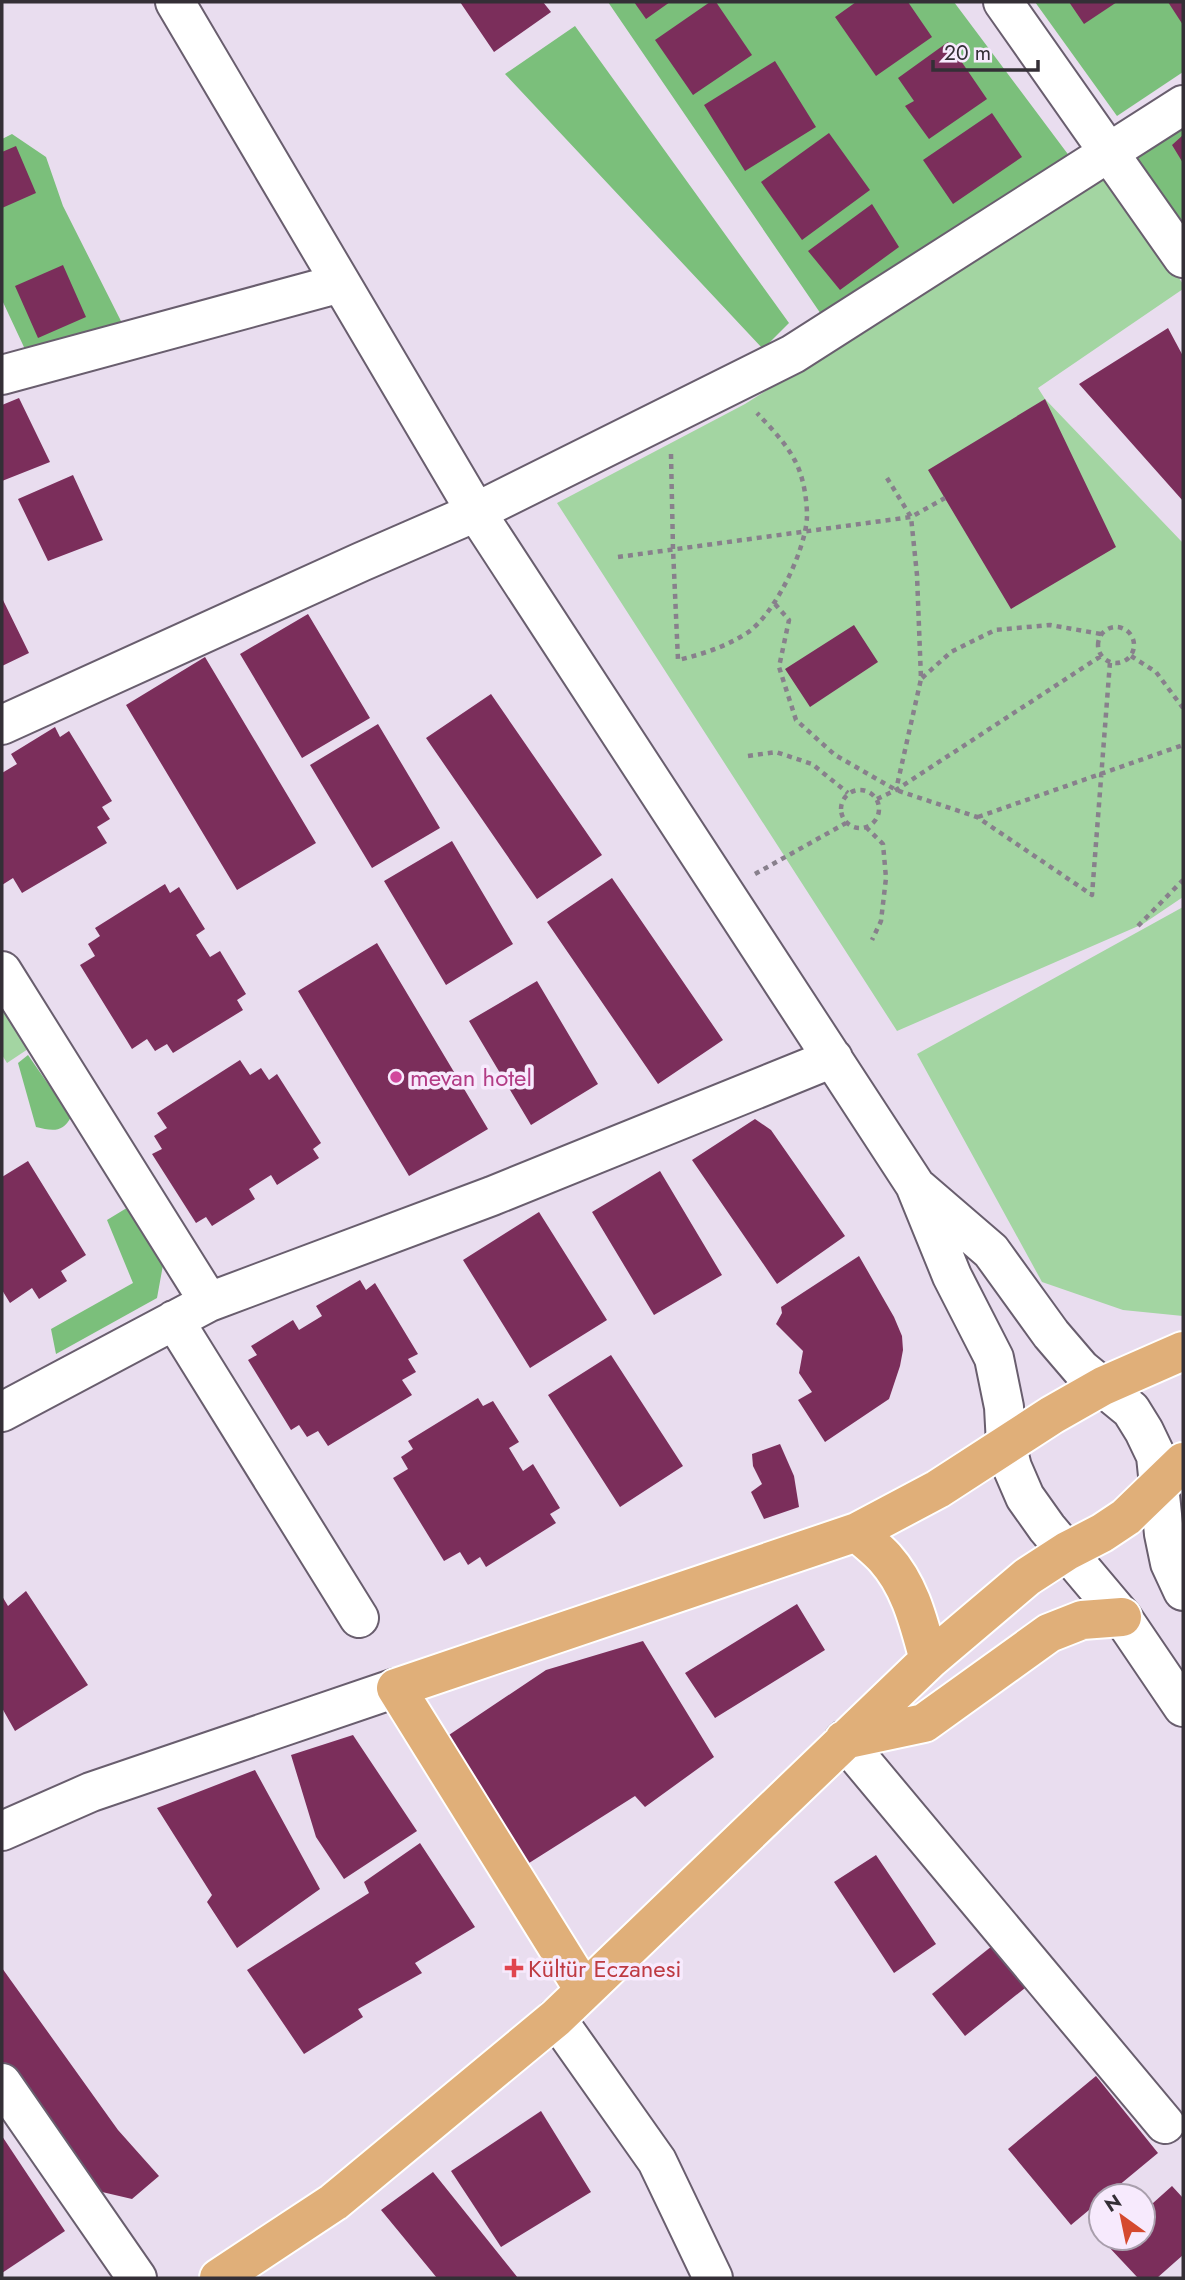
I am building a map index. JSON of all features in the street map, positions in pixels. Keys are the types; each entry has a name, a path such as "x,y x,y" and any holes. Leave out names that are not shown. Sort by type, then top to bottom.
{"main road":[{"path":"584,1990 396,1688 857,1532 938,1489 1006,1444 1103,1386 1183,1351"},
{"path":"219,2278 334,2202 556,2018 929,1660 1027,1577 1118,1522 1172,1474"},
{"path":"857,1532 885,1558 902,1580 913,1605 929,1660"},
{"path":"844,1740 924,1723 1049,1633 1082,1620 1122,1617"}],"street":[{"path":"175,2 476,512 915,1185 951,1276 994,1358 1004,1407 1006,1444 1012,1468 1025,1497 1046,1528 1122,1617 1183,1707"},
{"path":"1003,2 1183,258"},
{"path":"2,725 476,512 793,354 1183,105"},
{"path":"2,374 341,283"},
{"path":"2,971 209,1302"},
{"path":"2,1412 209,1302 492,1196 833,1058"},
{"path":"915,1185 991,1251 1051,1334 1081,1369 1131,1410 1156,1456 1172,1474 1164,1534 1170,1563 1183,1591"},
{"path":"174,1320 359,1618"},
{"path":"2,1831 91,1792 396,1688"},
{"path":"844,1740 1165,2124"},
{"path":"556,2018 657,2161 713,2278"},
{"path":"2,2083 137,2278"}],"path":[{"path":"671,453 678,660 712,652 749,632 775,604 794,566 805,531 807,516 795,460 754,410"},
{"path":"887,478 911,517 917,575 921,679 896,790"},
{"path":"618,557 911,517 944,498"},
{"path":"775,604 789,620 779,667 796,720 835,755 896,790 977,817 1092,895 1110,662"},
{"path":"921,679 951,653 995,630 1050,625 1101,634"},
{"path":"1111,627 1122,628 1131,634 1134,645 1131,656 1121,663 1110,662 1101,656 1098,645 1101,634 1111,627"},
{"path":"877,799 896,790 1101,656"},
{"path":"1131,656 1156,673 1183,708"},
{"path":"977,817 1183,745"},
{"path":"748,756 776,752 812,764 848,793"},
{"path":"858,789 869,792 877,799 879,810 875,820 866,827 856,828 846,823 841,813 841,802 848,793 858,789"},
{"path":"724,891 846,823"},
{"path":"866,827 883,844 886,878 881,921 872,940"},
{"path":"1138,926 1183,880"}],"green space":[{"path":"608,2 954,2 1070,157 825,320"},
{"path":"1035,2 1183,2 1183,72 1117,116"},
{"path":"575,26 789,323 763,349 505,74"},
{"path":"1183,118 1183,230 1132,153"},
{"path":"12,134 46,157 63,206 127,333 30,360 2,300 2,139"},
{"path":"1085,180 1111,180 1183,284 1183,289 1038,388 1045,399 1183,543 1183,897 1143,924 897,1031 557,503 745,404 955,270"},
{"path":"1183,907 1183,1316 1123,1310 1042,1282 917,1054"},
{"path":"2,1008 28,1049 7,1063 2,1055"},
{"path":"28,1055 71,1117 61,1128 52,1130 36,1127 18,1063"},
{"path":"130,1206 163,1265 157,1298 56,1354 51,1329 133,1283 107,1220"}],"building":[{"path":"460,2 543,2 551,12 494,52"},
{"path":"634,2 670,2 646,19"},
{"path":"710,2 716,2 752,55 693,95 655,40"},
{"path":"856,2 908,2 932,37 876,76 835,17"},
{"path":"1069,2 1117,2 1084,24"},
{"path":"1168,2 1183,2 1183,25"},
{"path":"948,42 987,99 929,139 905,106 914,101 898,78"},
{"path":"775,61 816,127 745,171 704,105"},
{"path":"992,113 1022,157 953,204 923,160"},
{"path":"829,133 870,190 802,240 761,182"},
{"path":"1183,135 1183,163 1172,145"},
{"path":"16,146 36,193 2,208 2,152"},
{"path":"872,204 899,247 840,290 808,251"},
{"path":"63,265 86,317 38,338 15,286"},
{"path":"1168,328 1183,356 1183,501 1079,384"},
{"path":"19,398 50,462 2,481 2,405"},
{"path":"1045,399 1116,547 1011,609 928,470"},
{"path":"73,475 103,540 48,561 18,499"},
{"path":"2,598 29,653 2,666"},
{"path":"308,614 370,718 302,758 240,654"},
{"path":"854,625 878,662 810,707 785,669"},
{"path":"205,657 316,843 237,890 126,705"},
{"path":"491,694 602,855 537,899 426,738"},
{"path":"378,724 440,828 372,868 310,765"},
{"path":"55,727 60,737 69,731 112,801 102,807 110,819 97,827 107,843 22,893 13,878 2,885 2,773 17,764 11,754"},
{"path":"452,841 513,944 446,985 384,881"},
{"path":"612,878 723,1040 658,1084 547,922"},
{"path":"165,884 170,893 179,887 205,929 196,935 210,957 220,951 246,994 237,1000 243,1010 173,1053 167,1044 155,1051 147,1039 132,1049 80,965 95,956 88,944 100,936 95,928"},
{"path":"377,943 488,1129 409,1176 298,991"},
{"path":"537,981 598,1084 531,1125 469,1021"},
{"path":"240,1060 250,1075 261,1068 269,1080 277,1074 321,1143 313,1149 319,1158 277,1185 271,1175 249,1189 255,1199 212,1226 206,1217 196,1223 152,1154 162,1149 154,1136 167,1128 157,1113"},
{"path":"755,1119 771,1130 845,1236 777,1284 692,1160"},
{"path":"28,1161 86,1255 61,1271 67,1281 39,1299 32,1288 10,1303 2,1290 2,1177"},
{"path":"660,1171 722,1275 654,1315 592,1212"},
{"path":"539,1212 607,1320 530,1368 463,1260"},
{"path":"859,1256 894,1317 902,1336 903,1350 889,1399 825,1442 798,1400 812,1392 799,1373 803,1351 776,1324 782,1313 781,1307"},
{"path":"360,1280 366,1290 375,1283 418,1354 408,1359 416,1372 402,1380 412,1395 328,1446 318,1431 307,1437 299,1425 291,1430 248,1360 257,1355 251,1346 293,1320 299,1330 322,1316 316,1306"},
{"path":"611,1355 683,1466 620,1507 548,1395"},
{"path":"478,1398 483,1406 493,1401 519,1442 509,1448 523,1471 533,1464 560,1508 550,1514 556,1523 486,1567 480,1557 468,1565 460,1552 444,1561 393,1478 408,1469 401,1457 413,1449 408,1441"},
{"path":"780,1444 794,1476 799,1507 764,1519 751,1492 762,1484 753,1466 752,1454"},
{"path":"26,1591 88,1685 15,1731 2,1708 2,1596 8,1606"},
{"path":"797,1604 825,1650 715,1718 685,1673"},
{"path":"643,1641 714,1757 645,1807 635,1796 518,1870 437,1743 546,1670"},
{"path":"353,1735 417,1831 344,1879 316,1837 291,1755"},
{"path":"255,1770 320,1889 237,1948 207,1902 212,1895 157,1808"},
{"path":"420,1843 475,1927 415,1963 422,1973 358,2009 363,2017 304,2054 247,1970 369,1893 364,1882"},
{"path":"876,1855 936,1944 894,1973 834,1882"},
{"path":"992,1946 1025,1988 965,2036 932,1994"},
{"path":"2,1968 118,2130 159,2176 132,2199 85,2188 2,2069"},
{"path":"1096,2076 1158,2153 1123,2182 1087,2182 1087,2212 1071,2225 1008,2149"},
{"path":"541,2111 591,2192 501,2247 451,2171"},
{"path":"2,2136 65,2231 2,2273"},
{"path":"433,2172 518,2278 437,2278 381,2210"},
{"path":"1172,2186 1183,2198 1183,2255 1157,2278 1138,2278 1114,2252 1157,2252 1157,2199"}],"place":[{"name":"mevan hotel","path":"396,1077"},
{"name":"Kültür Eczanesi","path":"514,1968"}]}
